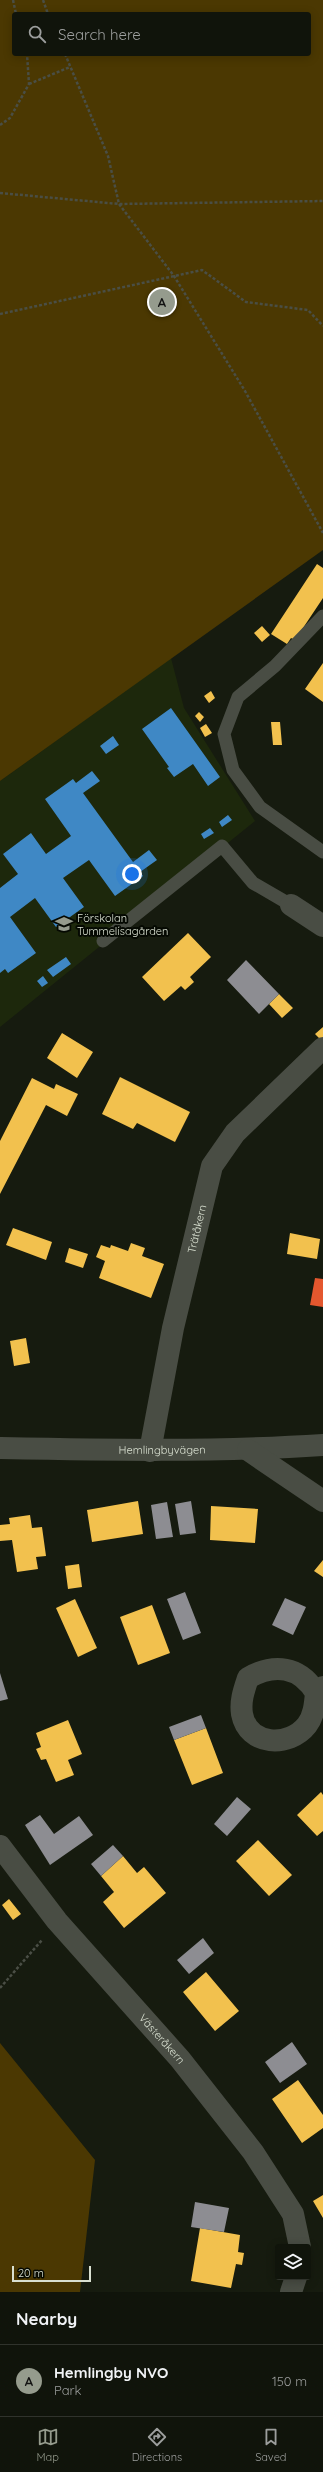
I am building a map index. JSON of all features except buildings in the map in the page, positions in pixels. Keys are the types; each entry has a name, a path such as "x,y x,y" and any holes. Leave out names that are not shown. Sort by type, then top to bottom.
{"street":[{"path":"291,906 323,926"},
{"name":"Trätåkern","path":"150,1451 173,1328 212,1166 235,1133 323,1048"},
{"name":"Hemlingbyvägen","path":"0,1448 150,1451 248,1450 323,1445"},
{"path":"248,1450 323,1501"},
{"name":"Västeråkern","path":"0,1846 57,1921 180,2058 253,2152 293,2214 299,2244"},
{"path":"292,2292 295,2280"}],"lane":[{"path":"323,616 275,666 238,697 224,734 234,770 260,808 323,852"},
{"path":"103,941 222,846 253,884 291,906"}],"path":[{"path":"13,0 16,12"},
{"path":"43,0 47,12"},
{"path":"0,125 10,118 29,84 27,56"},
{"path":"66,56 108,156 119,204 174,276 245,391 323,533"},
{"path":"29,84 70,66"},
{"path":"0,193 119,204 323,201"},
{"path":"0,314 202,270 246,302 308,310 323,326"},
{"path":"0,1988 57,1921"}],"shaded area":[{"path":"0,0 323,0 323,550 0,781"},
{"name":"Förskolan Tummelisagården","path":"171,658 184,708 255,821 0,1027 0,781"},
{"path":"0,2043 95,2160 80,2292 0,2292"}],"place":[{"name":"Hemlingby NVO","path":"162,302"},
{"name":"Förskolan Tummelisagården","path":"64,924"}]}
